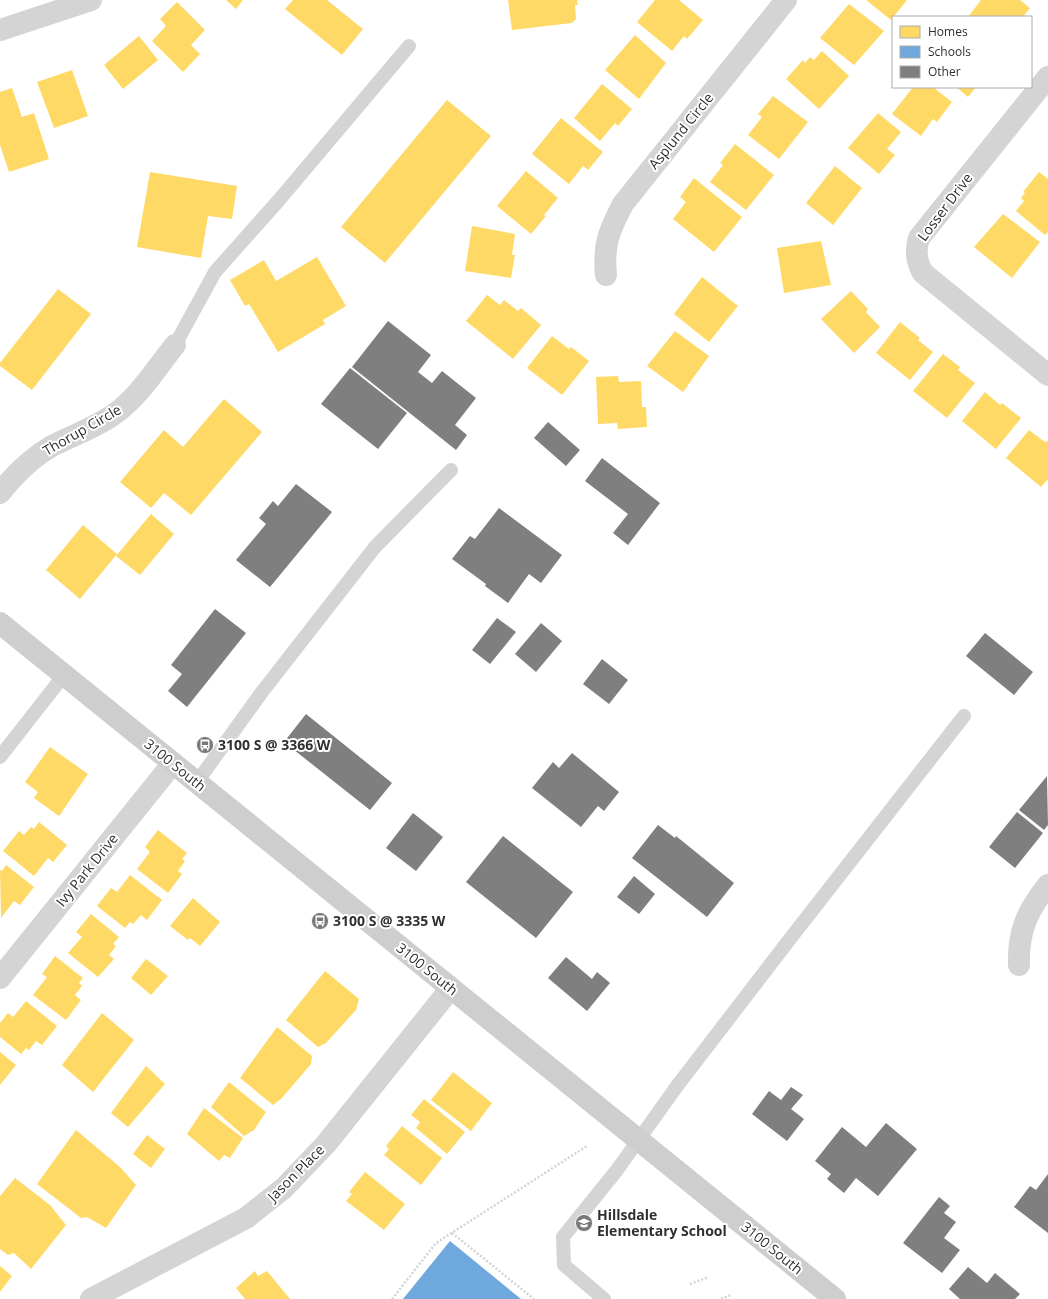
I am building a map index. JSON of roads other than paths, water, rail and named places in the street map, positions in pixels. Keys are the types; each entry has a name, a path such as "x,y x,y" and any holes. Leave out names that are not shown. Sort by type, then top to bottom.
{"main road":[{"name":"3100 South","path":"0,623 835,1299"}],"street":[{"path":"0,30 91,0"},
{"name":"Asplund Circle","path":"606,275 604,256 609,230 623,204 786,0"},
{"name":"Losser Drive","path":"1048,77 919,238 916,256 918,265 923,273 1048,375"},
{"name":"Thorup Circle","path":"0,492 25,465 40,454 110,418 139,392 174,345"},
{"name":"Ivy Park Drive","path":"0,978 173,763"},
{"path":"1019,965 1018,946 1022,928 1030,911 1048,885"},
{"name":"Jason Place","path":"91,1299 246,1218 284,1188 326,1144 451,988"}],"lane":[{"path":"174,345 215,272 279,200 409,46"},
{"path":"197,782 262,692 375,546 450,470"},
{"path":"0,757 64,675"},
{"path":"604,1299 564,1265 562,1237 640,1140 677,1086 964,716"}],"place":[{"name":"3100 S @ 3366 W","path":"205,745"},
{"name":"3100 S @ 3335 W","path":"320,921"},
{"name":"Hillsdale Elementary School","path":"584,1223"}]}
